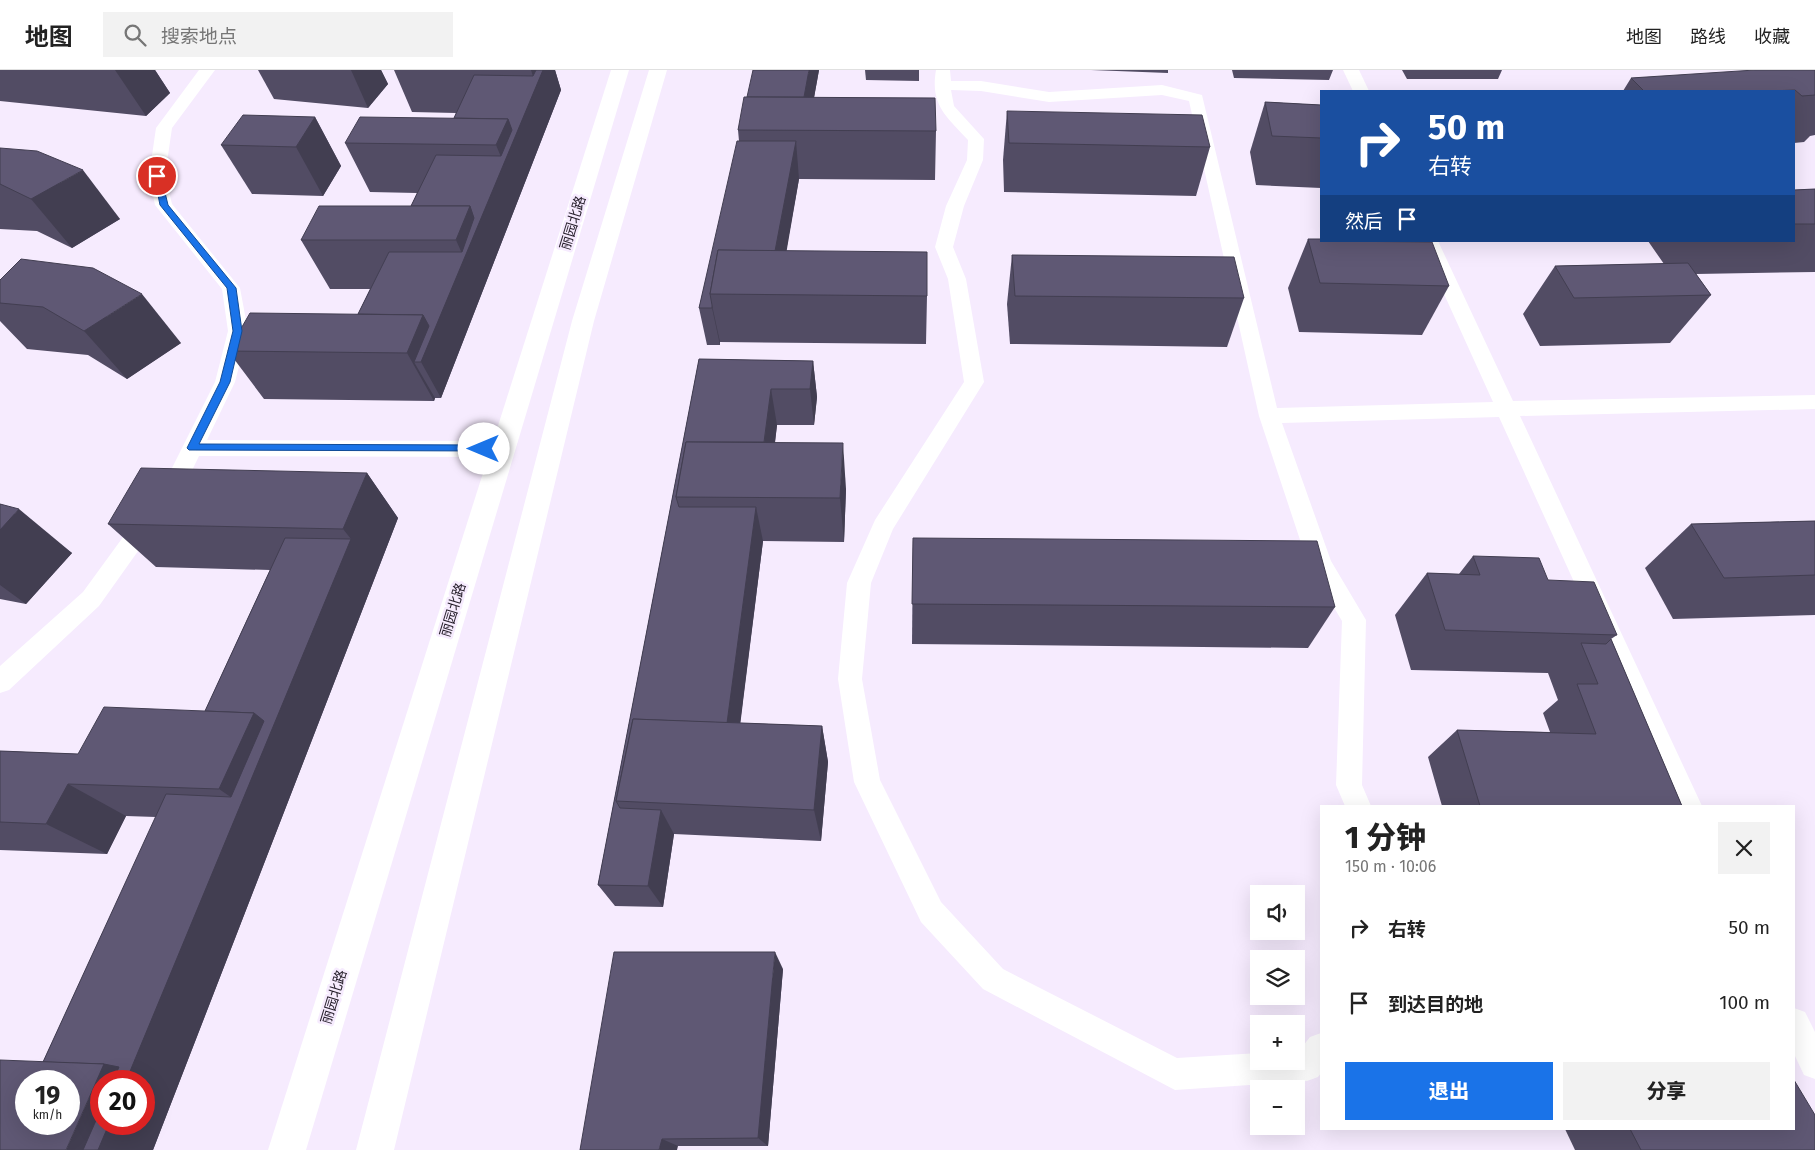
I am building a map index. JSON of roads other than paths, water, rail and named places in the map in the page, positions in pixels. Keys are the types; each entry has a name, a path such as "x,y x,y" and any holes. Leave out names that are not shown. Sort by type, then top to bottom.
{"street":[{"name":"丽园北路","path":"287,1150 620,70"},
{"path":"375,1150 584,321 658,70"}],"lane":[{"path":"0,682 91,599 177,479 225,382 238,331 231,288 164,205 157,176 164,128 207,70"},
{"path":"1351,70 1361,90"},
{"path":"1320,1049 1307,1066 1175,1074 994,979 932,912 867,782 850,680 859,583 883,526 974,382 957,280 944,247 955,206 975,160 976,139 946,107 943,78 1049,97 1162,90 1196,98 1268,416 1320,564 1354,620 1349,785 1358,805"},
{"path":"1430,242 1689,805"},
{"path":"1268,416 1815,402"},
{"path":"192,448 503,449"},
{"path":"1795,1025 1815,1064"}]}
